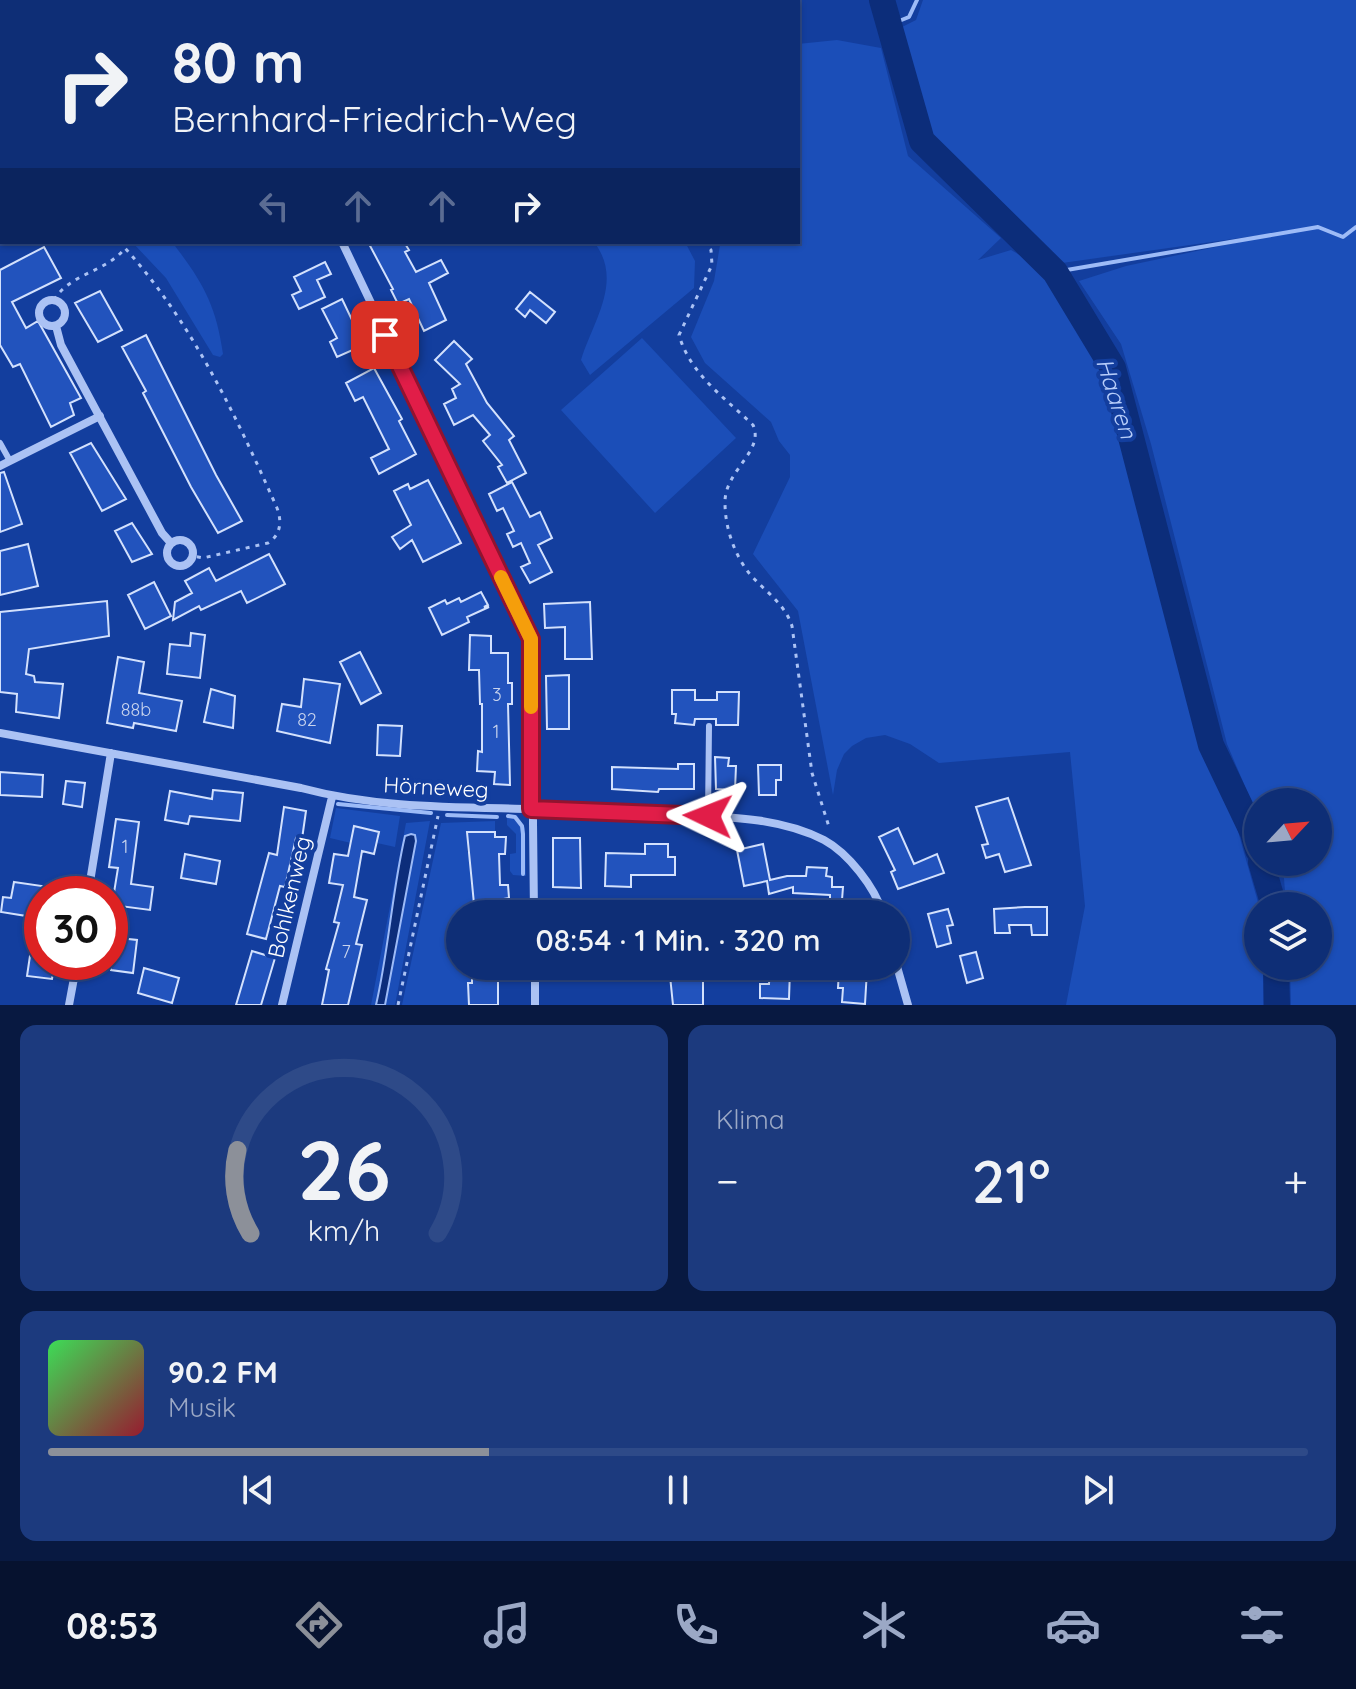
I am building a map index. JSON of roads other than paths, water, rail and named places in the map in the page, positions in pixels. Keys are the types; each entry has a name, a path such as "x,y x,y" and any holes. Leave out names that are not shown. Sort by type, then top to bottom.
{"street":[{"path":"343,244 531,639 534,900"},
{"path":"54,300 62,304 66,311 64,320 56,326 47,325 39,315 43,303 54,300"},
{"path":"56,326 61,345 162,533 171,543"},
{"path":"0,466 100,416"},
{"path":"187,541 192,547 193,556 184,566 174,565 167,554 171,543 187,541"},
{"name":"Hörneweg","path":"0,733 301,788 332,797 439,808 708,816 791,827 826,841 862,873 876,900"},
{"path":"91,876 111,753"},
{"name":"Bohlkenweg","path":"282,1005 332,797"},
{"path":"69,1005 74,980"},
{"path":"535,980 535,1005"},
{"path":"901,980 908,1005"}],"lane":[{"path":"0,443 10,461"},
{"path":"708,816 709,726"}],"waterway":[{"name":"Haaren","path":"882,0 922,141 1055,272 1113,368 1211,745 1244,814"},
{"path":"889,25 909,17 917,0"},
{"path":"1055,272 1318,227 1343,237 1356,227"},
{"path":"338,804 431,813"},
{"path":"447,815 497,817"},
{"path":"508,816 515,817 522,826 523,874"},
{"name":"Haaren","path":"1265,876 1270,892"},
{"name":"Haaren","path":"1276,980 1277,1005"}]}
